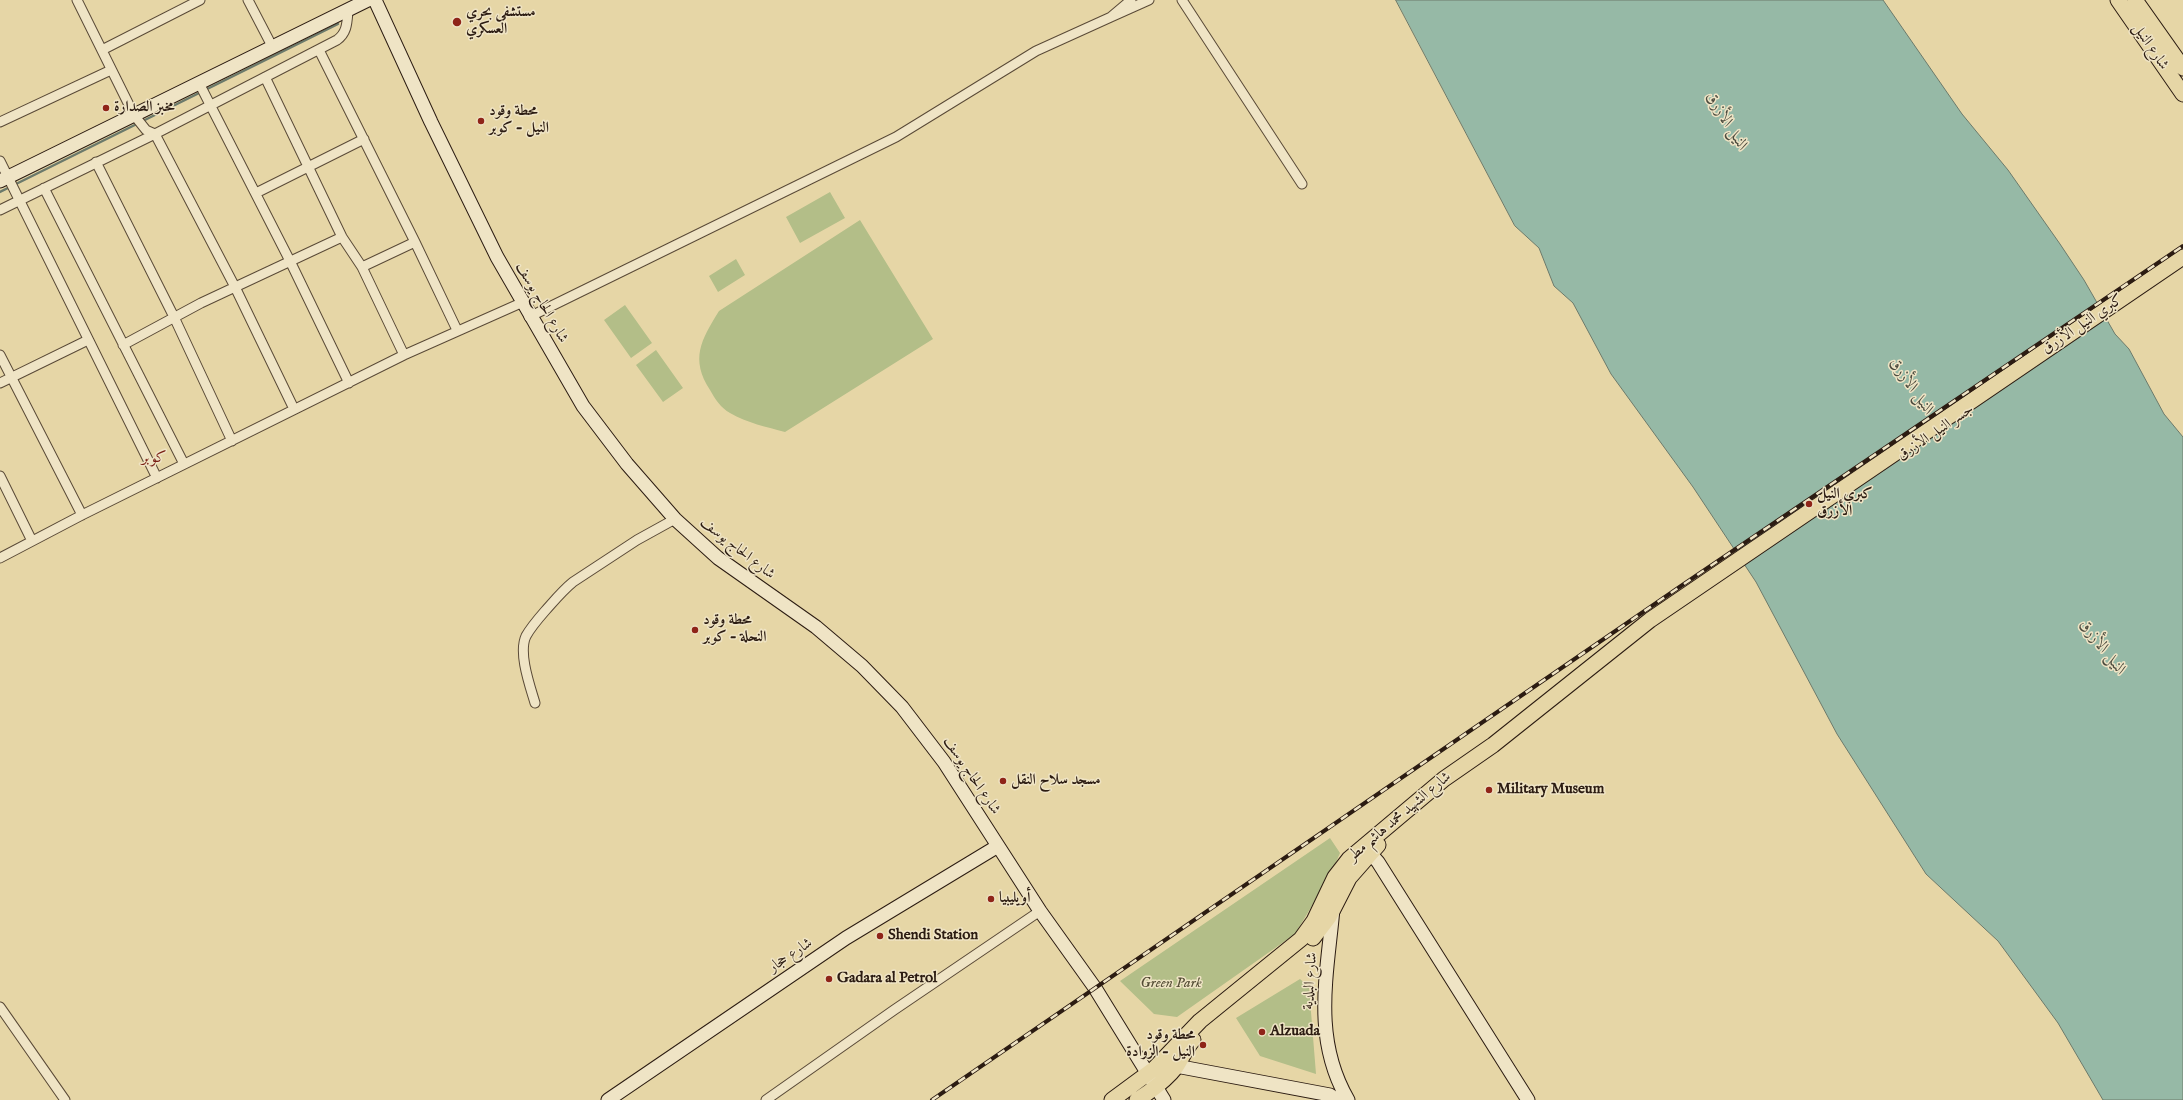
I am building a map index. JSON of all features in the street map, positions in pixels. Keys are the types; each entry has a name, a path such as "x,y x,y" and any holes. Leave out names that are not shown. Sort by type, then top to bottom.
{"main road":[{"path":"4,179 137,120 202,88 273,48 368,0"},
{"name":"شارع الحاج يوسف","path":"375,0 430,122 521,303 583,406 626,464 675,519 718,558 816,627 862,666 902,707 944,762 1040,911 1095,988 1164,1100"},
{"name":"شارع النيل","path":"2118,0 2183,94"},
{"name":"شارع النيل","path":"2135,0 2183,68"},
{"name":"كبري النيل الأزرق","path":"1687,599 2183,257"},
{"name":"جسر النيل الأزرق","path":"1687,599 2183,265"},
{"name":"شارع الشهيد محمد هاشم مطر","path":"1138,1100 1156,1087 1176,1066 1182,1054 1193,1040 1235,1003 1308,946 1329,917 1349,878 1370,853 1447,787 1687,599"},
{"name":"شارع الشهيد محمد هاشم مطر","path":"1112,1100 1148,1074 1200,1020 1301,939 1314,921 1335,877 1349,859 1444,779 1493,745 1650,620 1687,599"},
{"name":"شارع حجار","path":"608,1100 846,938 998,846"},
{"path":"1370,853 1378,862 1524,1098"},
{"name":"شارع البلدية","path":"1334,908 1324,1004 1324,1025 1328,1051 1336,1080 1348,1100"},
{"path":"1176,1066 1330,1095 1338,1100"}],"street":[{"path":"76,0 137,120 155,134 236,287 294,409"},
{"path":"102,50 200,0"},
{"path":"248,0 273,48"},
{"path":"1111,17 1131,0"},
{"path":"529,317 896,137 1036,51 1149,0"},
{"path":"1182,0 1302,184"},
{"path":"0,210 155,134 319,50 343,36 347,27 348,11"},
{"path":"319,50 415,242 457,330"},
{"path":"0,122 112,70"},
{"path":"265,77 342,237 362,267 404,355"},
{"path":"202,88 256,192 349,383"},
{"path":"256,192 364,139"},
{"path":"0,161 4,179 19,200 157,478"},
{"path":"96,162 174,318 232,441"},
{"path":"44,188 184,464"},
{"path":"123,344 236,287 342,237"},
{"path":"362,267 415,242"},
{"path":"0,558 82,515 404,355 457,330 521,303"},
{"path":"0,383 88,340"},
{"path":"0,355 82,515"},
{"path":"0,476 32,541"},
{"path":"535,703 525,665 524,649 526,638 534,624 564,589 573,582 637,540 675,519"},
{"path":"766,1100 894,1010 1040,911"},
{"path":"0,1006 65,1100"}],"green space":[{"path":"830,192 845,218 800,243 786,217"},
{"path":"860,220 933,339 785,432 750,422 727,411 716,400 704,379 700,369 699,359 700,350 707,331 719,311"},
{"path":"736,259 745,275 718,292 709,276"},
{"path":"625,305 652,343 631,358 604,320"},
{"path":"656,350 683,388 663,402 636,365"},
{"name":"Green Park","path":"1330,838 1340,853 1331,874 1295,934 1177,1017 1154,1014 1120,981"},
{"path":"1300,979 1309,987 1316,1074 1260,1056 1236,1018"}],"water":[{"name":"النيل الأزرق","path":"1396,0 1883,0 1962,114 2008,170 2084,280 2115,334 2129,349 2164,414 2183,437 2183,1100 2103,1100 2058,1023 1998,941 1926,874 1837,734 1756,582 1693,487 1611,374 1573,303 1554,286 1539,248 1515,226"}],"waterway":[{"path":"14,185 338,24"},
{"path":"0,192 10,187"}],"railway":[{"path":"932,1100 1681,586 2183,246"}],"place":[{"name":"مستشفى بحري العسكري","path":"457,22"},
{"name":"مخبز الصدارة","path":"106,108"},
{"name":"محطة وقود النيل - كوبر","path":"481,121"},
{"name":"كبري النيل الأزرق","path":"1809,504"},
{"name":"محطة وقود النحلة - كوبر","path":"695,630"},
{"name":"مسجد سلاح النقل","path":"1003,781"},
{"name":"Military Museum","path":"1489,790"},
{"name":"أويليبيا","path":"991,899"},
{"name":"Shendi Station","path":"880,936"},
{"name":"Gadara al Petrol","path":"829,979"},
{"name":"Alzuada","path":"1262,1032"},
{"name":"محطة وقود النيل - الزوادة","path":"1203,1045"}],"district":[{"name":"كوبر","path":"154,459"}]}
